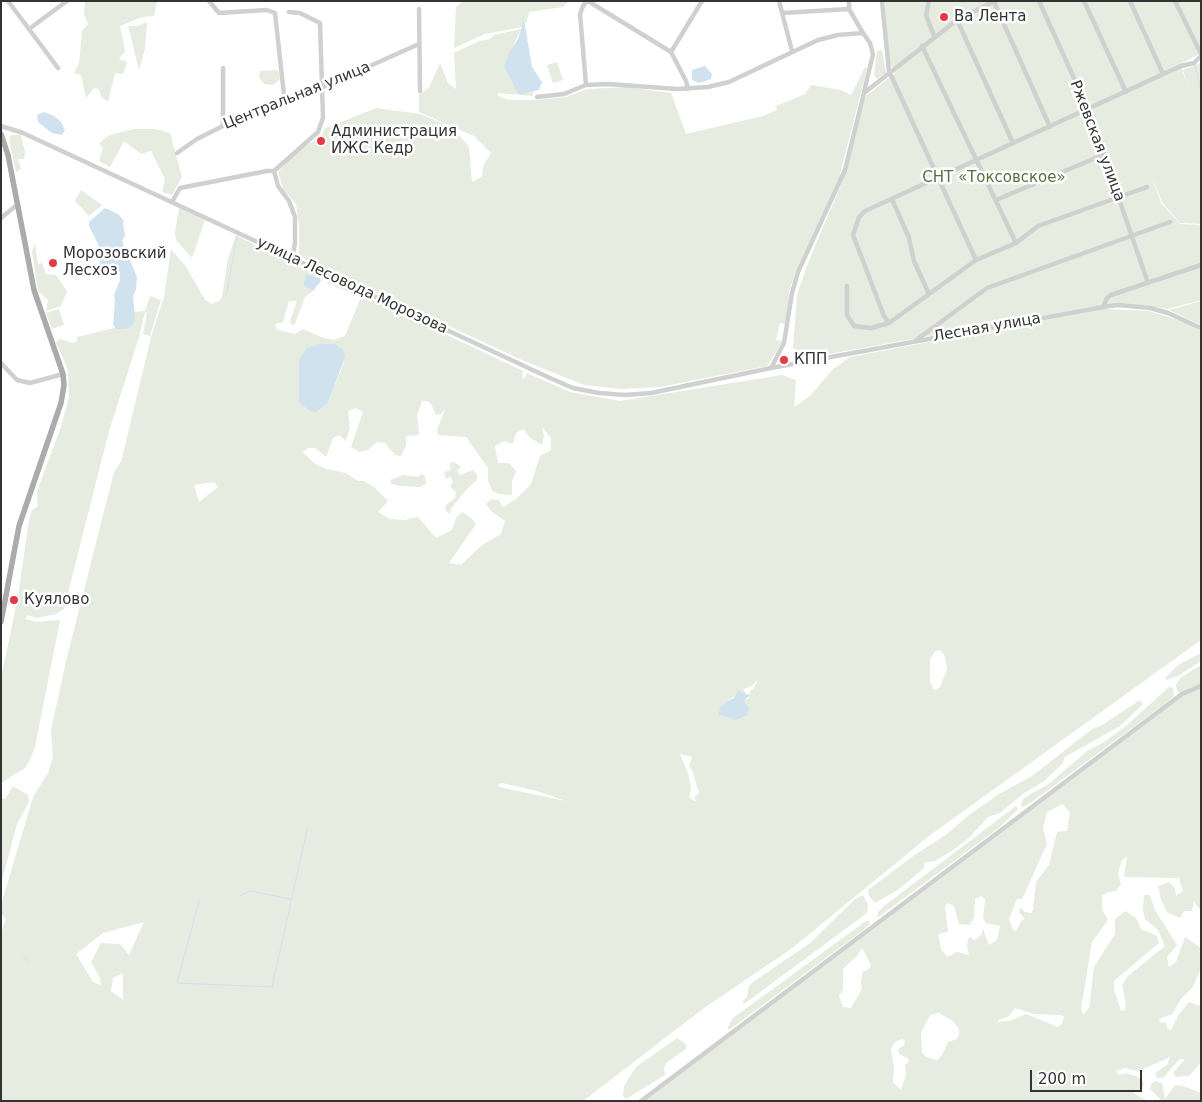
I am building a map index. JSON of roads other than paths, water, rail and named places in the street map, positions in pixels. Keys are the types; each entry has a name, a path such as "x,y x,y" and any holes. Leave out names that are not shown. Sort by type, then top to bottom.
{"main road":[{"path":"1,622 19,526 61,403 64,385 63,374 37,300 2,136"}],"street":[{"path":"8,1 58,68"},
{"path":"29,29 67,1"},
{"path":"209,1 219,13 267,10 275,12 285,104"},
{"path":"586,85 580,14 582,6 587,1 670,52 686,81 688,89"},
{"path":"779,1 792,51"},
{"path":"771,368 784,343 792,293 798,272 845,170 873,54 870,43 849,9 849,1"},
{"path":"882,1 889,71 976,260"},
{"path":"929,1 926,8 928,24 934,36"},
{"name":"Ржевская улица","path":"1039,1 1088,109 1148,283"},
{"path":"1084,1 1126,92"},
{"path":"1130,1 1163,74"},
{"path":"889,323 884,316 852,235 859,217 865,211 1163,74 1194,63 1201,55 1176,3 1183,1"},
{"path":"670,52 701,2"},
{"path":"864,93 934,36 957,20 994,2 1050,127"},
{"path":"419,9 420,91"},
{"path":"783,13 849,9"},
{"path":"274,172 318,132 323,118 320,23 300,13 289,12"},
{"path":"957,20 1013,144"},
{"path":"537,97 564,94 586,85 708,88 729,82 818,40 863,33"},
{"name":"Центральная улица","path":"177,153 197,139 223,126 285,104 420,44"},
{"path":"922,46 1016,243"},
{"path":"223,68 223,126"},
{"name":"улица Лесовода Морозова","path":"1,126 23,133 573,388 625,395 714,381 771,368"},
{"path":"2,136 5,132 13,130"},
{"path":"996,200 1105,154"},
{"path":"172,202 180,188 267,171 274,172"},
{"path":"274,172 278,186 289,201 295,216 295,244 292,258"},
{"path":"847,286 847,315 854,326 871,328 889,323 976,260 1016,243 1045,222 1147,187"},
{"path":"892,199 909,238 914,261 929,294"},
{"path":"1,218 18,204"},
{"path":"914,341 987,288 1170,222"},
{"path":"1103,307 1107,298 1111,295 1201,265"},
{"name":"Лесная улица","path":"771,368 1118,305 1150,308 1188,321 1201,328"},
{"path":"1,362 16,380 30,383 63,374"},
{"path":"641,1101 1182,694 1201,686"}],"water":[{"path":"524,19 532,67 542,82 539,90 518,94 504,67 509,53 518,39"},
{"path":"705,66 712,74 711,79 699,83 692,80 692,70"},
{"path":"44,112 54,116 61,122 65,130 62,135 52,133 38,122 37,115"},
{"path":"105,208 118,214 124,221 125,235 122,241 137,277 136,290 133,296 135,318 133,325 126,329 116,329 113,325 114,295 120,280 120,273 113,265 105,270 98,266 101,259 98,244 89,226 89,222"},
{"path":"306,274 320,278 321,281 313,291 303,286"},
{"path":"321,344 335,344 343,349 345,357 328,403 317,412 310,411 299,402 299,359 307,348"},
{"path":"738,691 750,695 744,701 749,707 747,715 736,720 719,715 720,707 725,702 734,698"}],"waterway":[{"path":"1195,65 1201,91"},
{"path":"226,296 237,237"},
{"path":"199,901 177,983 272,987 307,830"},
{"path":"239,896 250,891 291,899"},
{"path":"23,956 29,962"}],"place":[{"name":"Ва Лента","path":"944,17"},
{"name":"Администрация ИЖС Кедр","path":"321,141"},
{"name":"Морозовский Лесхоз","path":"53,263"},
{"name":"КПП","path":"784,360"},
{"name":"Куялово","path":"14,600"}],"park label":[{"name":"СНТ «Токсовское»","path":"994,178"}]}
